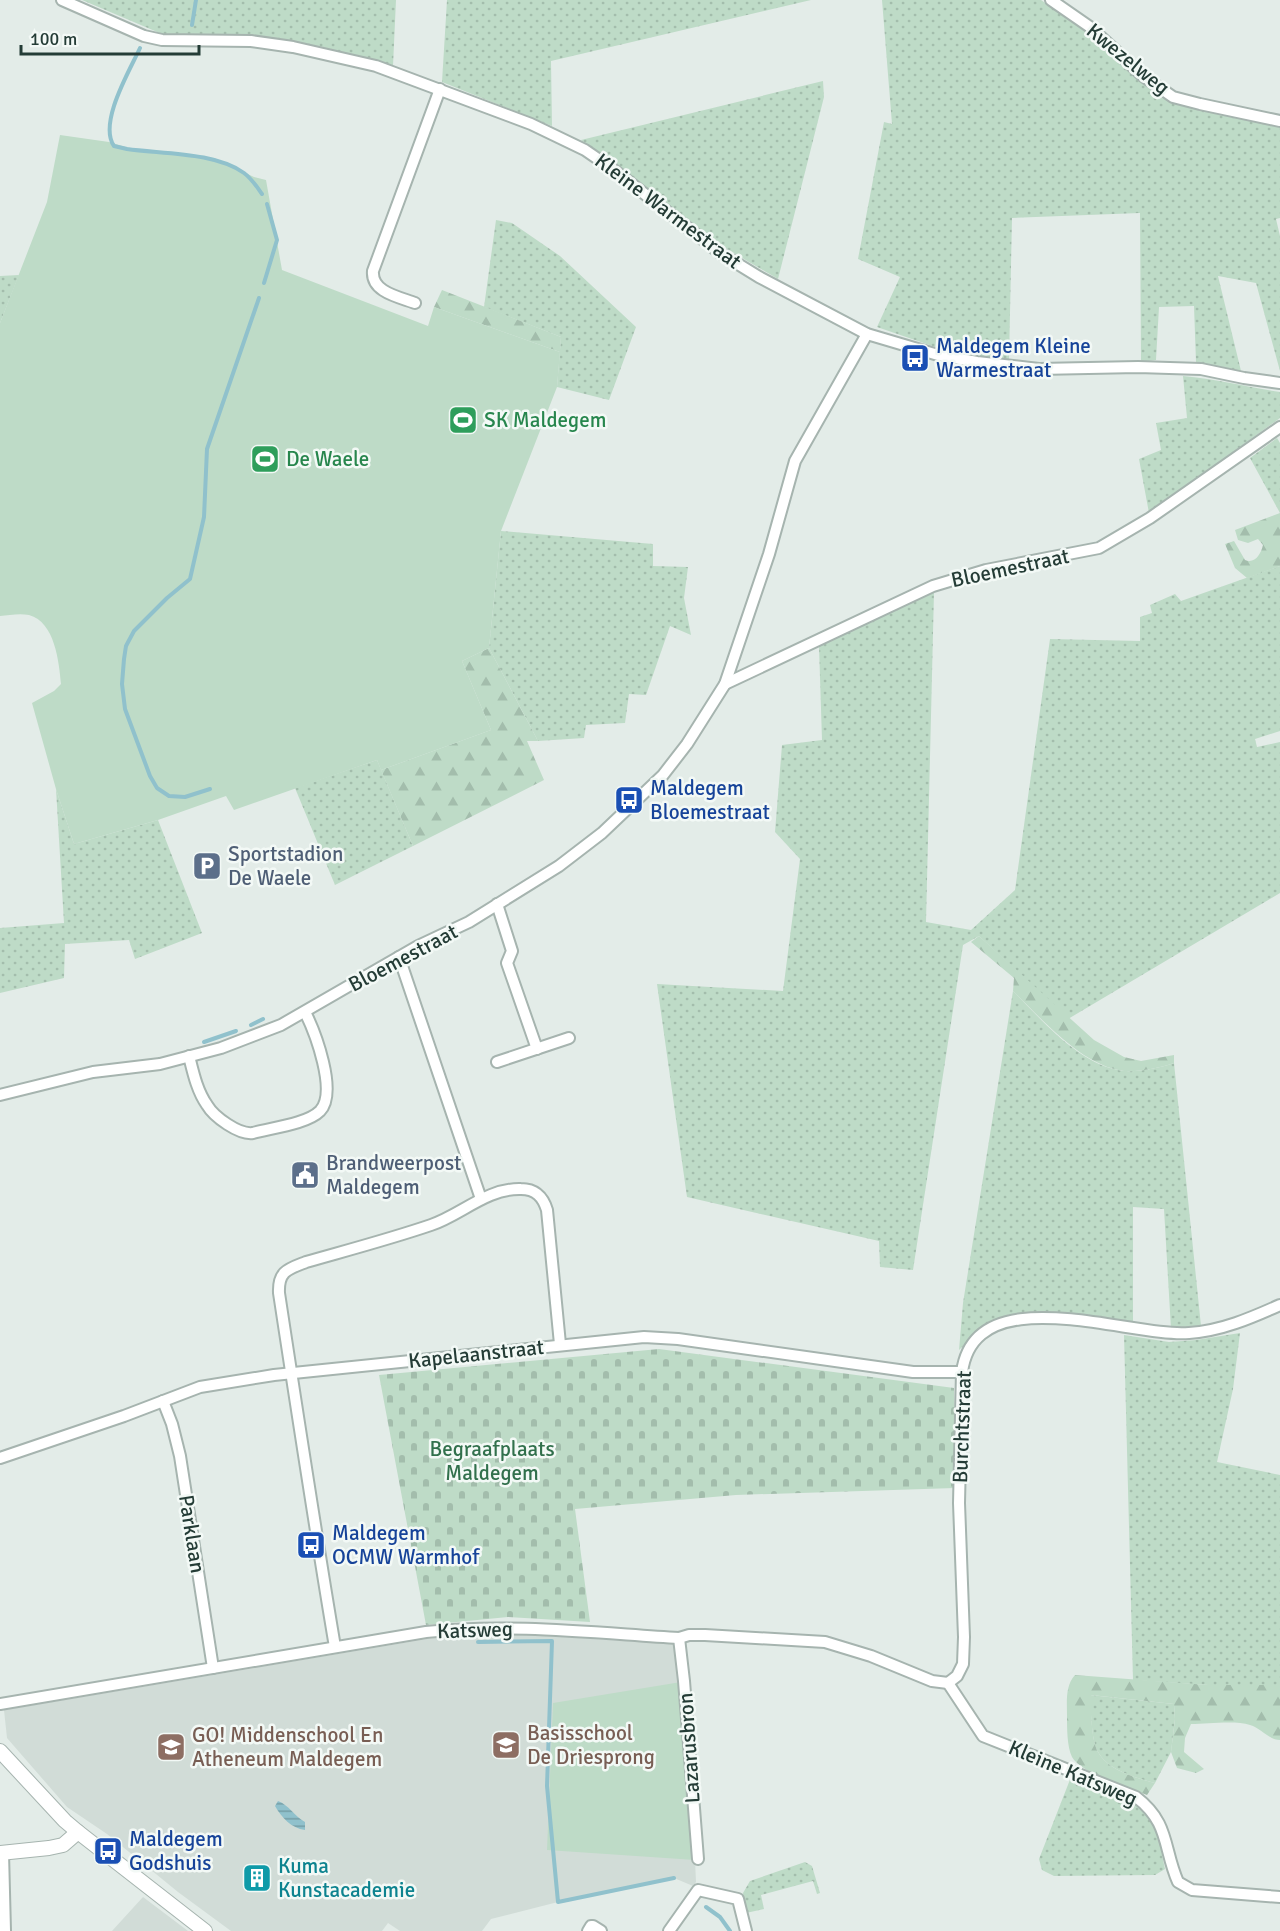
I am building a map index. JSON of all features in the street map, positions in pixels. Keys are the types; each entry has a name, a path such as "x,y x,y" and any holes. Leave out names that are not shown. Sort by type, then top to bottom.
{"street":[{"name":"Kleine Warmestraat","path":"62,0 144,36 162,40 252,41 293,47 376,66 531,124 585,150 614,170 720,254 867,334 938,355 977,362 1039,369 1138,367 1201,369 1280,383"},
{"name":"Kwezelweg","path":"1051,0 1090,27 1143,76 1173,97 1280,121"},
{"path":"415,303 382,290 372,278 440,89"},
{"name":"Bloemestraat","path":"0,1095 93,1072 160,1064 221,1048 282,1025 399,957 469,922 559,866 602,833 669,767 687,744 725,684 769,554 795,461 867,334"},
{"name":"Bloemestraat","path":"725,684 933,586 986,570 1099,549 1150,518 1280,427"},
{"path":"497,904 512,951 507,963 537,1049"},
{"path":"399,957 481,1199"},
{"path":"189,1056 195,1078 207,1106 245,1134 312,1116 321,1110 326,1101 327,1084 313,1028 305,1012"},
{"path":"497,1062 569,1038"},
{"path":"335,1647 279,1293 282,1274 306,1262 434,1224 481,1199 518,1189 529,1190 538,1194 547,1210 560,1344"},
{"name":"Burchtstraat","path":"948,1683 957,1676 963,1664 959,1503 962,1372 964,1357 972,1344 997,1324 1017,1320 1048,1319 1116,1325 1167,1334 1190,1334 1243,1322 1280,1305"},
{"name":"Kapelaanstraat","path":"0,1458 124,1416 200,1387 292,1374 645,1336 913,1372 962,1372"},
{"name":"Parklaan","path":"163,1401 172,1424 180,1456 213,1668"},
{"name":"Katsweg","path":"0,1704 426,1632 466,1628 514,1628 679,1638 688,1635 705,1635 825,1642 871,1656 932,1681 948,1683"},
{"name":"Lazarusbron","path":"679,1638 698,1859"},
{"name":"Kleine Katsweg","path":"948,1683 983,1736 1136,1797 1153,1811 1162,1829 1172,1870 1178,1882 1192,1890 1280,1897"},
{"path":"0,1751 65,1821 206,1931"},
{"path":"5,1931 2,1853 63,1845 78,1832"},
{"path":"671,1930 698,1890 738,1899 746,1931"},
{"path":"588,1931 593,1926 601,1931"}],"shaded area":[{"path":"513,1634 675,1644 681,1682 695,1860 696,1882 693,1886 674,1878 558,1902 491,1919 482,1931 400,1931 388,1923 382,1931 231,1931 178,1892 107,1834 67,1807 7,1738 4,1710 427,1639"},
{"path":"143,1897 188,1931 112,1931"}],"green space":[{"path":"82,0 396,0 393,66 321,47 263,37 162,34"},
{"path":"447,0 811,0 551,61 552,126 442,82"},
{"path":"882,0 1041,0 1102,43 1133,74 1162,98 1182,106 1280,127 1280,218 1276,219 1280,236 1280,371 1256,283 1218,276 1241,371 1196,362 1194,306 1159,307 1156,360 1141,362 1140,213 1012,218 1009,361 944,350 877,327 900,277 858,259 884,122 892,124"},
{"path":"823,81 824,97 778,279 701,231 581,140"},
{"name":"De Waele","path":"60,135 109,142 142,152 214,158 254,177 266,180 282,270 428,326 434,307 560,352 557,387 501,531 489,648 462,661 491,730 381,770 377,760 234,810 226,796 158,820 74,844 32,703 54,691 61,684 54,644 45,626 38,619 26,614 0,616 0,323 47,202"},
{"path":"496,220 512,223 560,256 636,327 609,400 557,387 561,337 484,307"},
{"path":"19,275 0,323 0,276"},
{"path":"442,290 561,337 560,352 434,307"},
{"path":"1183,376 1280,392 1280,418 1149,513 1139,459 1161,450 1156,423 1187,418"},
{"path":"1277,438 1280,443 1280,513 1250,458"},
{"path":"1280,513 1280,566 1247,578 1235,568 1225,544 1234,541 1245,560 1252,561 1259,555 1263,545 1258,539 1248,543 1238,540 1235,530"},
{"path":"501,531 653,544 653,566 688,567 684,598 691,635 670,626 646,695 629,694 625,723 586,725 584,738 538,741 489,648"},
{"path":"1280,566 1280,731 1255,739 1257,747 1280,742 1280,893 1068,1019 979,936 963,945 913,1270 880,1267 879,1241 687,1197 657,984 783,991 800,859 775,832 782,745 822,740 819,646 934,592 926,922 971,930 1015,890 1050,639 1140,641 1140,617 1152,613 1150,605 1175,594 1181,601"},
{"path":"489,648 538,741 527,741 544,780 413,846 381,770 491,730 462,661"},
{"path":"377,760 413,846 335,885 295,788"},
{"path":"56,789 74,844 158,820 202,933 135,959 129,940 65,944 64,978 0,993 0,928 64,923"},
{"path":"979,936 1094,1040 1124,1057 1141,1061 1174,1055 1174,1063 1149,1069 1124,1071 1108,1067 1078,1051 1013,991 1014,978 971,942"},
{"path":"1013,991 1049,1028 1092,1060 1124,1071 1149,1069 1174,1063 1201,1326 1171,1329 1164,1209 1133,1207 1133,1322 1045,1312 1011,1314 988,1324 959,1350 963,1303"},
{"path":"1240,1333 1233,1389 1217,1462 1280,1475 1280,1685 1208,1685 1133,1680 1124,1335 1169,1342"},
{"name":"Begraafplaats Maldegem","path":"659,1349 954,1388 955,1488 736,1495 575,1509 590,1622 508,1617 426,1625 379,1375"},
{"path":"1075,1675 1208,1685 1280,1685 1280,1740 1244,1724 1229,1722 1191,1724 1185,1738 1184,1752 1204,1769 1196,1773 1177,1768 1171,1752 1175,1719 1174,1704 1091,1695 1091,1716 1098,1752 1116,1769 1155,1783 1147,1795 1085,1769 1072,1757 1068,1737 1067,1700 1068,1689"},
{"path":"681,1682 695,1860 547,1850 553,1703"},
{"path":"1090,1695 1174,1704 1175,1719 1171,1752 1155,1783 1116,1769 1103,1759 1096,1747"},
{"path":"1071,1777 1120,1796 1144,1810 1156,1830 1165,1869 1155,1875 1054,1876 1042,1870 1039,1859"},
{"path":"805,1862 812,1866 820,1893 817,1894 813,1881 761,1895 764,1909 746,1913 743,1893 750,1881"}],"water":[{"path":"278,1801 305,1822 305,1830 291,1825 284,1818 275,1806"}],"waterway":[{"path":"192,25 196,0"},
{"path":"140,48 123,83 113,111 110,136 114,146 203,157 218,161 244,173 262,194"},
{"path":"264,283 277,240 267,204"},
{"path":"210,789 185,797 169,796 157,788 150,776 125,709 122,684 124,659 126,646 134,631 190,579 204,517 207,449 259,298"},
{"path":"251,1025 263,1019"},
{"path":"204,1042 236,1031"},
{"path":"478,1642 552,1641 547,1786 558,1902 674,1878"},
{"path":"706,1907 720,1917 730,1931"}],"place":[{"name":"Maldegem Kleine Warmestraat","path":"915,358"},
{"name":"SK Maldegem","path":"463,420"},
{"name":"De Waele","path":"265,459"},
{"name":"Maldegem Bloemestraat","path":"629,800"},
{"name":"Sportstadion De Waele","path":"207,866"},
{"name":"Brandweerpost Maldegem","path":"305,1175"},
{"name":"Maldegem OCMW Warmhof","path":"311,1545"},
{"name":"Basisschool De Driesprong","path":"506,1745"},
{"name":"GO! Middenschool En Atheneum Maldegem","path":"171,1747"},
{"name":"Maldegem Godshuis","path":"108,1851"},
{"name":"Kuma Kunstacademie","path":"257,1878"}]}
